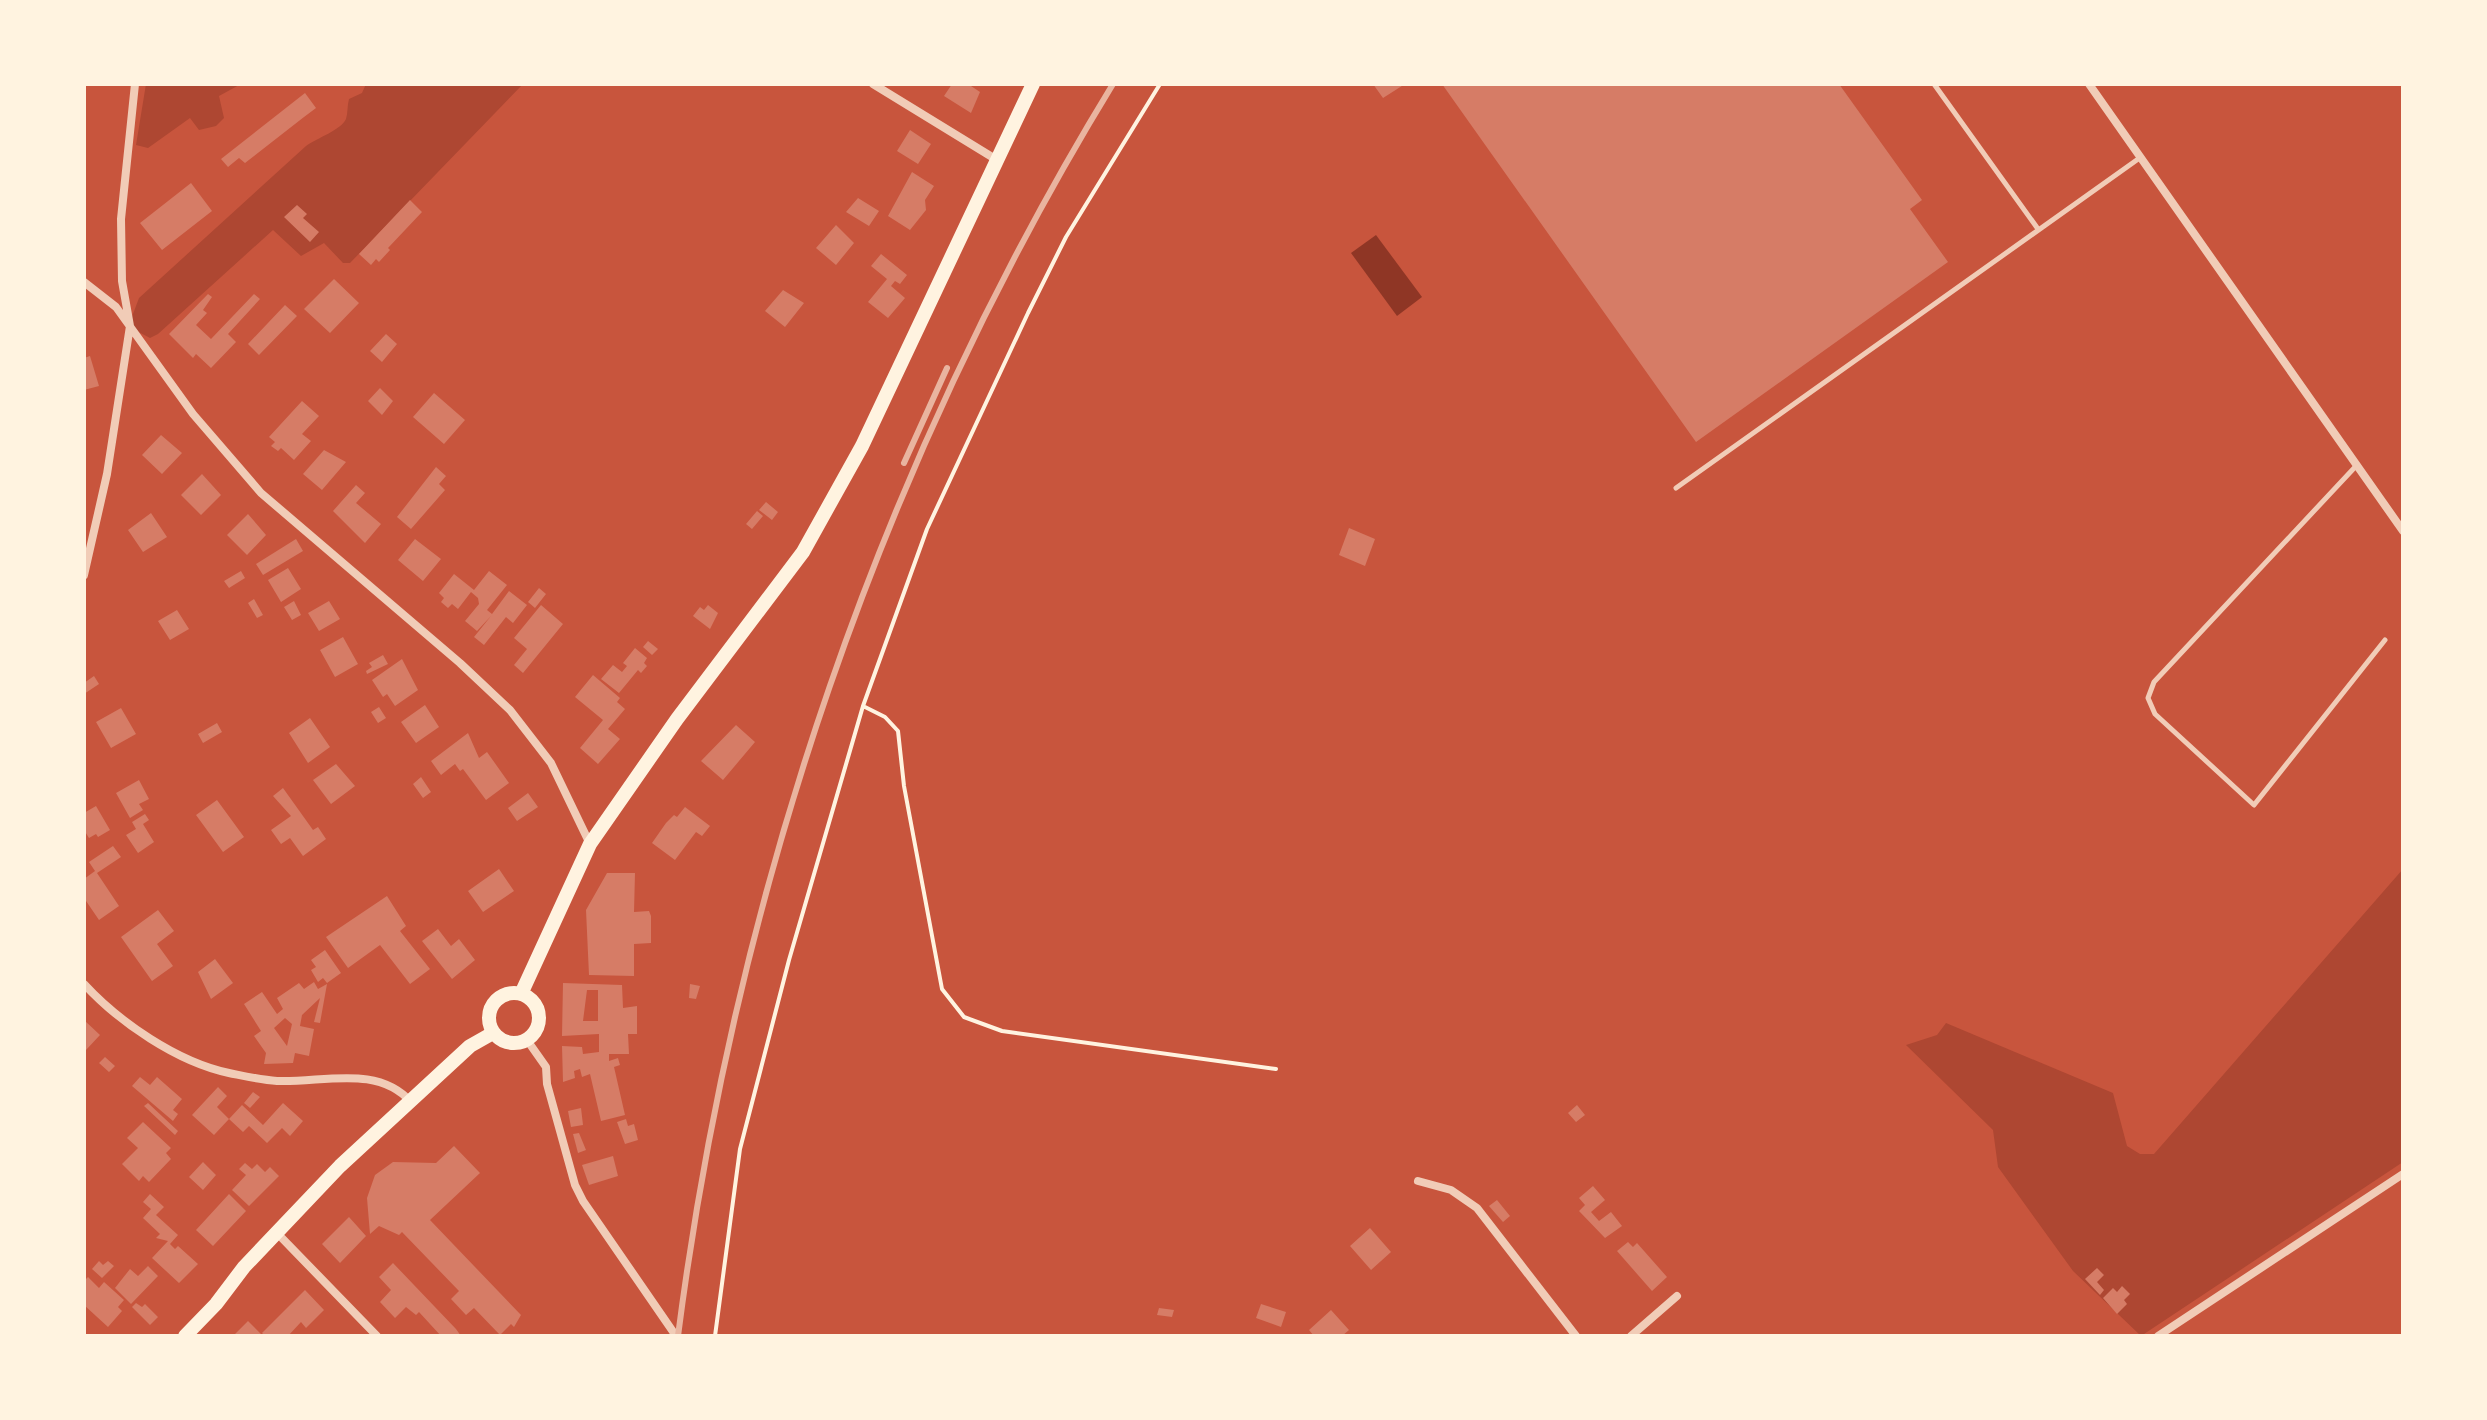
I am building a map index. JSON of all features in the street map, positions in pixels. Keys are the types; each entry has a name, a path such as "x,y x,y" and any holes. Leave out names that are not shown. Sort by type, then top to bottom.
{"main road":[{"path":"521,994 590,844 677,719 803,552 862,446 1033,84"},
{"path":"506,994 521,994 535,1004 540,1020 527,1040 505,1042 493,1033 488,1018 493,1003 506,994"},
{"path":"185,1336 340,1166 470,1046 493,1033"}],"street":[{"path":"84,575 107,474 130,326 122,281 121,219 135,84"},
{"path":"873,84 997,160"},
{"path":"2089,84 2403,531"},
{"path":"84,282 116,307 218,445 261,493 460,663 510,710 551,763 590,844"},
{"path":"84,984 121,1021 212,1068 277,1081 372,1079 401,1090 411,1102"},
{"path":"527,1040 546,1067 571,1171 583,1201 676,1336"},
{"path":"2158,1336 2403,1174"},
{"path":"1418,1181 1451,1190 1477,1208 1576,1336"},
{"path":"277,1233 377,1336"},
{"path":"1631,1336 1677,1296"}],"lane":[{"path":"1934,84 2038,229"},
{"path":"1676,488 2142,156"},
{"path":"2357,465 2154,682 2148,698 2155,714 2254,805 2385,640"}],"path":[{"path":"715,1336 740,1149 797,931 863,706 927,529 1028,313 1066,237 1160,84"},
{"path":"863,706 885,717 898,731 904,786 942,989 964,1017 1002,1031 1276,1069"}],"shaded area":[{"path":"146,84 241,84 219,96 224,118 216,126 199,130 190,118 148,148 136,145"},
{"path":"366,84 523,84 350,263 343,263 324,243 301,256 273,230 158,334 150,338 135,330 130,322 139,298 306,146 343,123 347,117 349,99 362,93"},
{"path":"1376,235 1422,297 1397,316 1351,253"},
{"path":"2403,869 2403,1162 2141,1336 2073,1271 1998,1167 1993,1130 1906,1045 1937,1035 1946,1023 2113,1093 2127,1146 2140,1154 2154,1154"}],"building":[{"path":"952,84 968,84 980,92 971,113 944,96"},
{"path":"1373,84 1405,84 1383,98"},
{"path":"1442,84 1839,84 1922,200 1910,209 1948,262 1696,442"},
{"path":"305,93 316,108 245,163 239,158 228,167 221,159"},
{"path":"910,130 931,144 918,164 897,151"},
{"path":"912,172 934,186 925,200 926,210 910,230 888,216"},
{"path":"191,183 212,211 162,250 140,223"},
{"path":"858,198 879,211 869,226 846,212"},
{"path":"410,200 422,212 379,262 376,259 371,265 359,254"},
{"path":"297,205 307,214 303,218 319,232 310,242 284,217"},
{"path":"836,225 854,243 836,265 816,248"},
{"path":"881,254 907,275 900,284 895,281 891,286 905,298 888,318 868,302 887,279 871,266"},
{"path":"334,279 359,303 330,333 304,309"},
{"path":"783,290 804,303 785,327 765,311"},
{"path":"208,294 212,297 203,310 207,313 196,325 211,339 254,294 260,299 228,334 236,342 211,368 196,354 193,358 169,334"},
{"path":"285,305 297,316 259,355 248,344"},
{"path":"386,334 397,344 382,362 370,351"},
{"path":"90,356 99,386 84,390 84,358"},
{"path":"380,388 393,401 382,415 368,401"},
{"path":"434,393 465,420 444,444 413,417"},
{"path":"302,401 319,416 302,434 311,441 294,460 281,448 278,451 271,446 275,442 269,437"},
{"path":"161,435 182,453 162,474 142,455"},
{"path":"324,450 346,462 322,490 303,474"},
{"path":"436,467 446,476 439,484 445,490 411,529 397,517"},
{"path":"202,474 221,495 201,515 181,495"},
{"path":"356,485 365,493 356,503 381,524 365,543 333,511"},
{"path":"766,502 778,512 772,520 759,510"},
{"path":"757,511 763,516 752,529 746,524"},
{"path":"151,513 167,537 143,552 128,530"},
{"path":"248,514 266,535 247,555 227,535"},
{"path":"1349,528 1375,539 1365,566 1339,555"},
{"path":"296,539 303,551 263,575 256,564"},
{"path":"415,539 441,559 423,581 398,560"},
{"path":"288,568 301,589 281,602 268,580"},
{"path":"241,571 245,578 229,588 224,581"},
{"path":"489,571 507,585 487,610 492,614 509,591 527,605 513,623 506,617 484,645 474,637 491,616 477,631 465,621 479,604 478,598 471,592 458,609 452,604 448,608 441,602 444,598 439,593 454,574 474,590"},
{"path":"539,588 546,594 535,608 528,602"},
{"path":"254,599 263,615 257,618 248,603"},
{"path":"294,601 301,615 292,620 284,607"},
{"path":"329,601 340,619 319,631 308,613"},
{"path":"541,605 563,624 523,673 514,665 527,649 514,638"},
{"path":"708,605 718,613 710,629 693,616 700,607 704,610"},
{"path":"177,610 189,629 170,640 158,621"},
{"path":"343,637 358,664 335,677 320,650"},
{"path":"648,641 658,649 652,655 643,647"},
{"path":"635,648 647,658 644,663 647,666 641,673 638,670 619,693 601,679 613,665 622,672 627,666 623,663"},
{"path":"383,655 388,664 367,674 366,671 372,667 369,663"},
{"path":"402,659 418,690 395,706 387,694 383,697 372,680"},
{"path":"593,675 620,698 617,702 625,709 608,729 620,739 598,764 580,748 603,720 575,697"},
{"path":"94,676 99,684 84,694 84,683"},
{"path":"425,705 439,727 416,743 401,722"},
{"path":"379,707 386,718 378,723 371,712"},
{"path":"121,708 136,734 111,748 96,722"},
{"path":"310,718 330,747 308,763 289,733"},
{"path":"217,723 222,732 203,743 198,734"},
{"path":"736,725 755,742 723,780 701,761"},
{"path":"468,733 479,758 487,752 509,783 486,800 463,769 460,771 455,764 441,775 431,761"},
{"path":"336,764 355,786 331,804 313,780"},
{"path":"421,777 431,792 423,798 413,784"},
{"path":"139,780 149,799 139,804 143,810 130,818 116,793"},
{"path":"283,788 313,830 318,827 326,839 303,856 290,838 281,844 271,830 291,816 273,796"},
{"path":"528,793 538,807 517,821 508,808"},
{"path":"217,800 244,837 223,852 196,815"},
{"path":"96,806 110,830 89,838 84,830 84,813"},
{"path":"685,807 710,826 702,836 696,832 675,860 652,843 666,823 674,815 677,817"},
{"path":"145,814 149,820 143,824 154,842 138,853 126,835 136,829 132,822"},
{"path":"113,846 121,857 97,873 119,906 99,920 84,898 84,879 95,871 89,862"},
{"path":"499,869 514,891 483,912 468,891"},
{"path":"607,873 635,873 634,912 649,911 651,916 651,943 634,944 634,976 589,975 586,910"},
{"path":"387,896 406,926 400,931 430,969 410,984 380,945 348,968 326,937"},
{"path":"158,910 174,931 157,944 173,966 152,981 121,937"},
{"path":"438,929 451,946 459,939 475,960 452,979 422,941"},
{"path":"325,950 341,973 327,983 323,978 318,982 311,970 316,967 311,960"},
{"path":"215,959 233,983 211,999 198,972"},
{"path":"314,982 318,989 327,984 320,1023 314,1022 320,998 302,1015 300,1026 314,1029 309,1056 295,1053 293,1063 264,1064 266,1053 254,1036 261,1031 244,1004 262,992 277,1014 283,1009 277,998 299,983 304,989","holes":["285,1018 292,1024 287,1046 274,1028"]},
{"path":"563,983 622,985 623,1008 637,1006 637,1034 628,1034 629,1054 609,1054 609,1061 618,1058 620,1065 614,1067 625,1115 601,1121 590,1074 582,1077 580,1069 574,1071 575,1078 563,1082 562,1046 582,1047 583,1054 599,1052 599,1034 562,1036","holes":["587,990 598,990 598,1021 583,1021"]},
{"path":"690,984 700,986 696,999 689,998"},
{"path":"84,1020 100,1035 86,1050 84,1048"},
{"path":"105,1057 115,1066 109,1072 99,1063"},
{"path":"140,1077 150,1085 157,1077 182,1099 173,1110 178,1114 173,1121 132,1086"},
{"path":"218,1087 227,1096 217,1107 229,1119 214,1135 192,1115"},
{"path":"253,1092 260,1097 250,1108 244,1103"},
{"path":"148,1103 178,1131 175,1135 144,1106"},
{"path":"283,1103 303,1121 290,1136 282,1128 267,1143 249,1126 243,1132 229,1119 242,1105 263,1125"},
{"path":"1577,1105 1585,1115 1576,1122 1568,1113"},
{"path":"581,1108 583,1125 571,1127 568,1111"},
{"path":"626,1119 628,1126 634,1124 638,1140 625,1144 617,1122"},
{"path":"143,1122 171,1148 166,1153 171,1159 149,1182 143,1176 139,1181 122,1164 138,1148 127,1138"},
{"path":"579,1133 586,1150 578,1153 573,1134"},
{"path":"454,1146 480,1173 430,1220 521,1315 514,1327 511,1324 500,1335 474,1308 466,1315 451,1299 459,1291 402,1232 399,1235 379,1226 370,1234 367,1198 375,1175 393,1162 436,1163"},
{"path":"613,1156 618,1176 589,1185 582,1165"},
{"path":"203,1162 216,1175 203,1190 189,1177"},
{"path":"245,1163 252,1169 257,1164 265,1172 270,1167 279,1176 249,1206 232,1190 246,1175 239,1169"},
{"path":"1593,1186 1605,1200 1591,1212 1599,1221 1611,1212 1622,1226 1605,1238 1579,1211 1585,1205 1579,1198"},
{"path":"150,1194 164,1207 156,1215 178,1235 170,1244 175,1249 178,1246 198,1264 179,1283 152,1258 168,1241 156,1238 160,1234 143,1218 151,1209 143,1202"},
{"path":"229,1194 246,1211 213,1246 196,1230"},
{"path":"1497,1200 1510,1216 1503,1222 1489,1206"},
{"path":"349,1217 366,1236 340,1263 322,1244"},
{"path":"1370,1228 1391,1252 1371,1270 1350,1246"},
{"path":"1628,1242 1633,1247 1637,1243 1667,1277 1652,1291 1617,1251"},
{"path":"99,1261 103,1265 108,1261 114,1266 102,1278 92,1269"},
{"path":"393,1263 461,1336 441,1336 419,1312 416,1315 406,1307 395,1318 380,1302 391,1290 379,1277"},
{"path":"148,1266 158,1276 131,1304 115,1288 130,1269 138,1276"},
{"path":"2097,1268 2104,1275 2097,1282 2104,1290 2100,1295 2085,1279"},
{"path":"88,1277 99,1288 104,1282 124,1300 118,1307 122,1311 108,1327 84,1305 84,1281"},
{"path":"2122,1286 2130,1294 2124,1300 2127,1304 2117,1314 2103,1298 2113,1288 2117,1292"},
{"path":"305,1290 324,1310 306,1328 301,1322 288,1336 265,1336 262,1333"},
{"path":"136,1303 142,1307 145,1304 158,1317 150,1325 132,1307"},
{"path":"1261,1304 1286,1312 1281,1327 1256,1318"},
{"path":"1159,1308 1174,1310 1172,1317 1157,1315"},
{"path":"1331,1310 1349,1330 1342,1336 1314,1336 1309,1330"},
{"path":"248,1321 263,1336 233,1336"}],"railway":[{"path":"678,1336 704,1171 737,1007 779,846 830,687 888,531 955,378 1030,229 1113,84"},
{"path":"904,463 947,368"}]}
